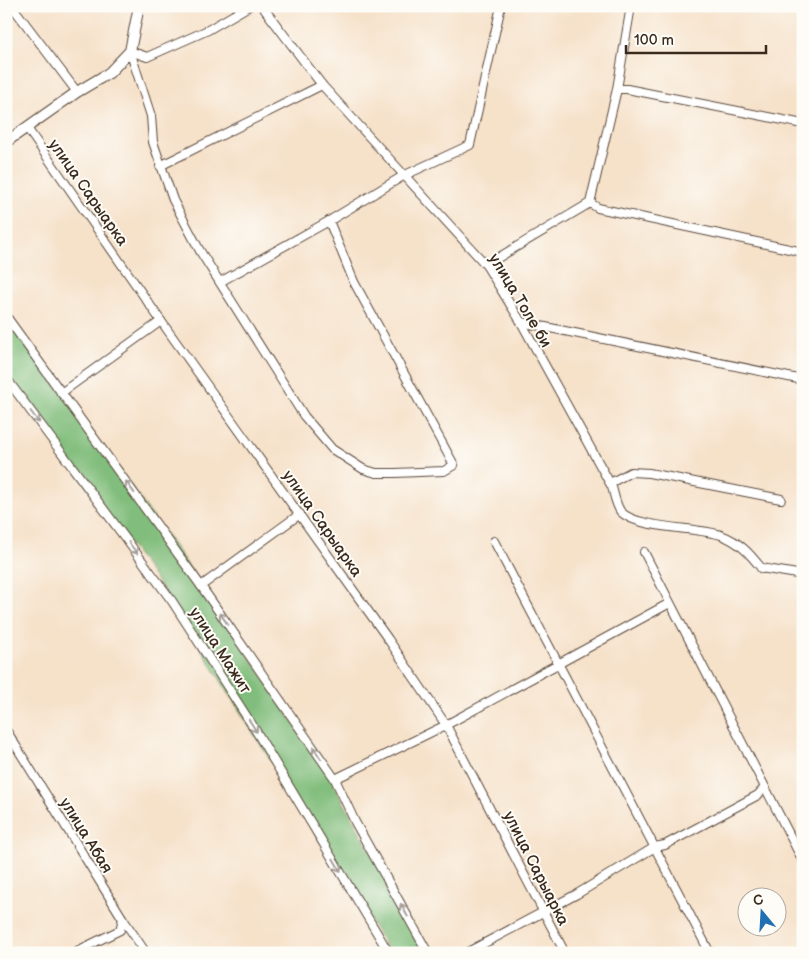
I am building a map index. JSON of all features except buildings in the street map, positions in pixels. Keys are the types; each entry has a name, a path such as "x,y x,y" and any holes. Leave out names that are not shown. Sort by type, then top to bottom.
{"street":[{"path":"12,6 77,92"},
{"path":"139,6 130,51 151,116 153,142 173,200 200,251 304,416 332,449 363,469 376,473 444,471 454,465 354,282 329,221"},
{"path":"130,51 147,58 208,30 249,6"},
{"name":"улица Толе би","path":"262,6 322,85 486,265 521,322 610,483 619,510 628,517 721,535 745,547 762,568 803,574"},
{"path":"220,282 329,221 403,176 470,145 501,6"},
{"path":"486,265 590,203 617,89 631,6"},
{"path":"6,142 77,92 109,73 130,51"},
{"path":"160,166 322,85"},
{"path":"617,89 627,89 803,124"},
{"name":"улица Сарыарка","path":"27,128 161,321 300,514 446,725 565,953"},
{"path":"590,203 598,208 803,252"},
{"path":"6,316 201,586 335,779 355,822 428,953"},
{"path":"61,393 161,321"},
{"path":"521,322 803,380"},
{"name":"улица Мажит","path":"6,378 172,601 256,731 389,953"},
{"path":"610,483 631,472 640,472 781,499"},
{"path":"201,586 300,514"},
{"path":"494,541 710,953"},
{"path":"644,552 668,604 803,861"},
{"path":"335,779 446,725 668,604"},
{"name":"улица Абая","path":"6,730 146,953"},
{"path":"466,953 543,910 577,894 655,847 665,845 758,795 764,788"},
{"path":"73,953 120,930 123,919"}],"green space":[{"path":"6,313 202,585 331,779 426,953 390,953 172,602 6,376"},
{"path":"101,947 124,947 132,953 89,953"}]}
